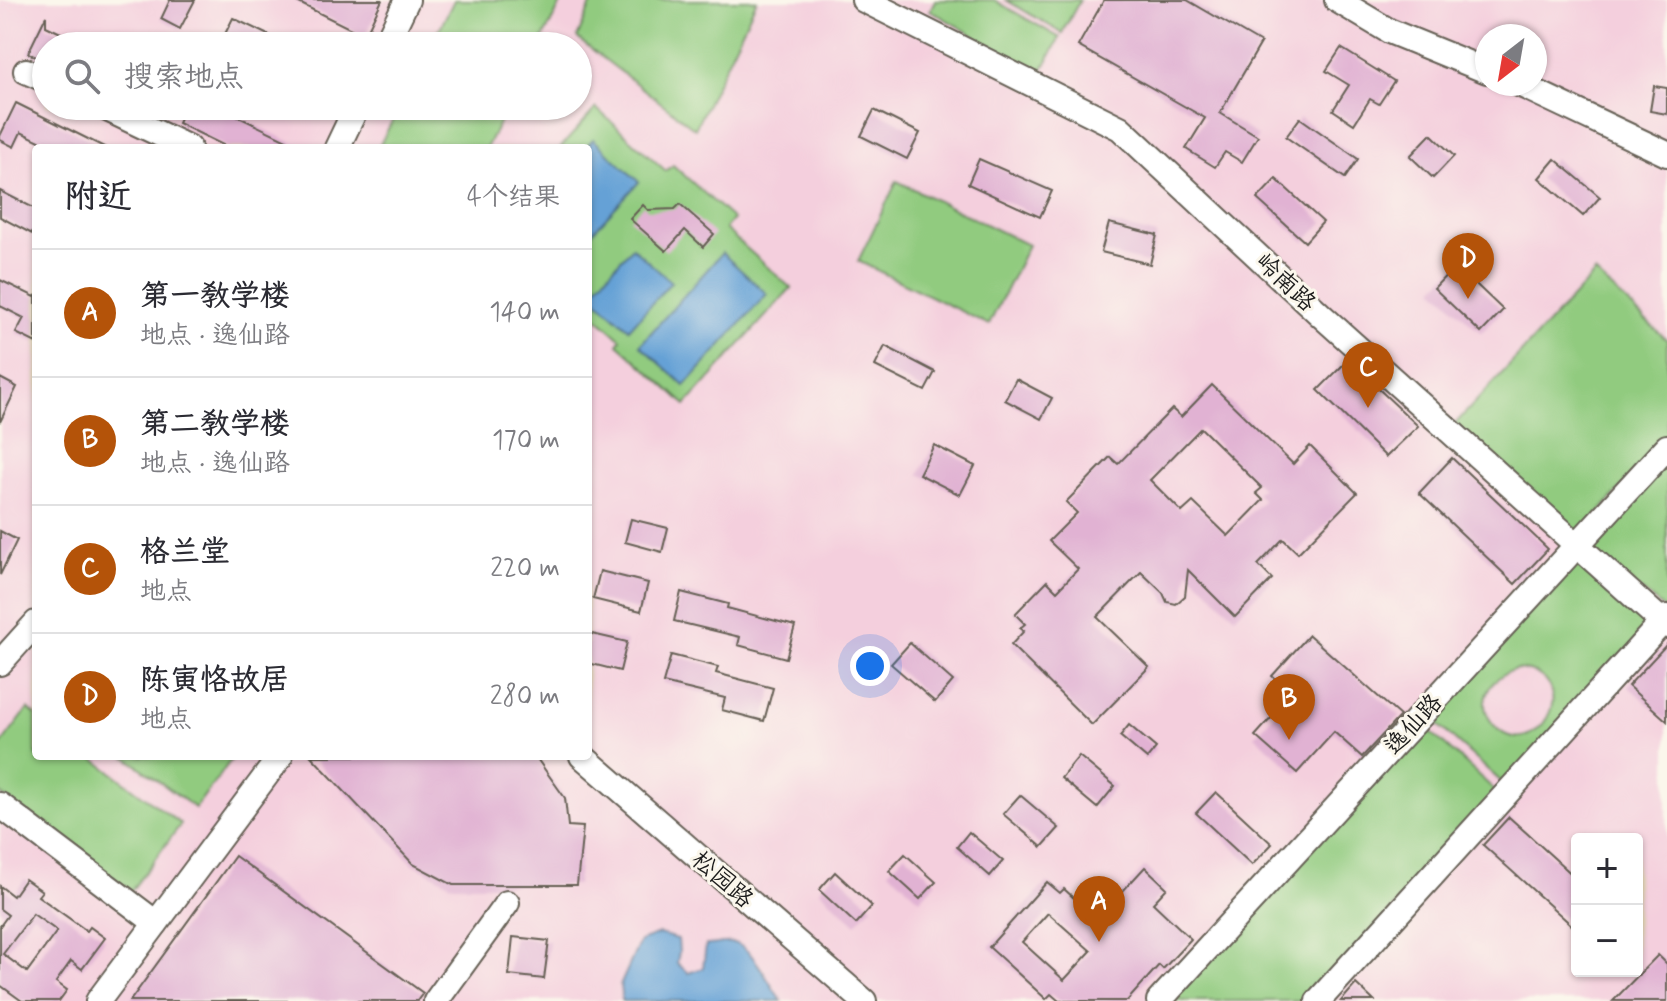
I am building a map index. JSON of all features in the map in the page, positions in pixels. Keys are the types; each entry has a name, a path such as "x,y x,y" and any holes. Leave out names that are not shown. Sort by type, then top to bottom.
{"street":[{"path":"392,32 407,0"},
{"name":"岭南路","path":"864,0 1120,128 1323,317 1666,622"},
{"path":"1337,0 1389,31 1475,66"},
{"path":"1544,96 1667,154"},
{"path":"130,120 181,144"},
{"path":"339,144 350,120"},
{"name":"逸仙路","path":"1159,1001 1667,447"},
{"path":"1318,1001 1666,622"},
{"path":"0,663 32,627"},
{"path":"98,1001 278,760"},
{"name":"松园路","path":"587,760 864,1001"},
{"path":"0,805 156,923"},
{"path":"436,1001 507,903"}],"shaded area":[{"path":"0,0 1667,0 1667,1001 0,1001"}],"green space":[{"path":"454,0 563,0 546,32 438,32"},
{"path":"593,0 757,0 695,129 592,50 592,32 580,32"},
{"path":"935,0 994,0 1060,38 1040,74 930,10"},
{"path":"1006,0 1080,0 1062,33"},
{"path":"596,108 666,171 673,165 733,219 725,229 791,288 686,405 618,344 621,339 592,314 592,144 564,144 585,120 592,120"},
{"path":"393,120 501,120 488,144 380,144"},
{"path":"897,181 1028,245 989,325 858,261"},
{"path":"1595,273 1667,340 1667,438 1578,536 1455,424"},
{"path":"1667,453 1667,611 1583,544"},
{"path":"1578,550 1657,622 1507,787 1427,715","holes":["1517,669 1539,675 1550,687 1552,702 1547,717 1537,730 1524,737 1508,736 1493,724 1488,715 1485,706 1488,690 1500,677"]},
{"path":"28,709 32,712 32,760 95,760 181,824 131,891 0,794 0,746"},
{"path":"1422,724 1498,793 1308,1001 1170,1001"},
{"path":"130,760 231,760 195,808"}],"water":[{"path":"593,139 639,182 592,233 592,144 589,144"},
{"path":"632,247 671,282 629,329 592,296 592,292"},
{"path":"722,253 767,294 685,386 640,345"},
{"path":"659,934 678,939 677,963 688,973 703,968 706,945 733,943 741,946 754,959 782,1001 622,1001 620,986 640,941"}],"building":[{"path":"170,0 195,0 180,29 161,19"},
{"path":"293,0 382,0 367,32 357,32"},
{"path":"1104,0 1187,0 1261,43 1220,113 1258,136 1242,162 1225,152 1215,167 1186,149 1205,118 1078,46"},
{"path":"46,16 46,26 59,32 38,32"},
{"path":"233,18 262,32 226,32"},
{"path":"1341,48 1394,81 1379,104 1370,99 1354,124 1333,110 1349,85 1326,71"},
{"path":"1654,86 1667,88 1667,114 1650,111"},
{"path":"16,103 32,111 32,120 50,120 98,144 46,144 21,132 14,147 0,140"},
{"path":"874,110 920,133 907,159 861,136"},
{"path":"1300,118 1358,159 1345,178 1286,137"},
{"path":"179,120 245,120 295,144 221,144 178,123"},
{"path":"1431,134 1454,156 1433,178 1410,156"},
{"path":"979,159 1052,191 1040,217 968,184"},
{"path":"1555,159 1600,197 1583,216 1539,178"},
{"path":"1276,179 1323,222 1305,242 1257,199"},
{"path":"0,191 32,207 32,234 0,217"},
{"path":"680,204 714,234 703,247 685,230 666,251 630,219 643,205 648,210 675,209"},
{"path":"1109,223 1157,235 1150,264 1101,252"},
{"path":"1456,265 1503,310 1481,333 1434,288"},
{"path":"0,280 32,296 32,341 16,333 24,318 0,306"},
{"path":"885,346 935,372 925,391 875,366"},
{"path":"1348,360 1418,426 1386,457 1318,390"},
{"path":"0,378 17,387 0,422"},
{"path":"1016,379 1052,398 1041,419 1005,400"},
{"path":"1212,385 1293,464 1310,446 1357,493 1298,553 1283,539 1258,565 1272,579 1235,617 1188,570 1185,596 1176,604 1167,602 1163,593 1141,572 1097,617 1149,667 1092,725 1011,645 1024,631 1020,628 1025,624 1015,614 1047,581 1057,591 1078,569 1049,541 1077,513 1066,502 1110,457 1118,464 1172,409 1181,417","holes":["1201,428 1262,488 1256,493 1263,500 1228,536 1193,502 1182,512 1150,480"]},
{"path":"934,445 975,466 960,495 919,474"},
{"path":"1452,458 1548,549 1515,584 1419,493"},
{"path":"631,519 668,528 662,552 625,542"},
{"path":"0,531 17,540 0,575"},
{"path":"600,571 648,583 641,611 593,599"},
{"path":"681,592 795,626 786,658 738,645 740,637 674,621"},
{"path":"592,634 627,642 620,671 592,664"},
{"path":"1309,635 1400,716 1362,757 1334,732 1297,773 1255,736 1292,695 1272,676"},
{"path":"910,643 953,681 935,702 891,664"},
{"path":"1667,644 1667,721 1628,686"},
{"path":"671,655 718,667 716,673 773,688 764,721 722,710 725,698 663,683"},
{"path":"1129,725 1156,748 1147,759 1120,736"},
{"path":"1079,756 1115,786 1097,808 1061,778"},
{"path":"315,760 538,760 565,798 568,826 583,827 577,885 453,885 413,864"},
{"path":"1216,792 1272,844 1252,865 1196,813"},
{"path":"1020,795 1059,828 1042,847 1003,814"},
{"path":"1509,817 1571,874 1571,925 1483,845"},
{"path":"969,832 1003,861 990,876 957,847"},
{"path":"905,854 936,882 920,899 889,871"},
{"path":"235,856 423,993 417,1001 130,1001"},
{"path":"1145,867 1167,888 1153,903 1191,939 1163,969 1159,965 1127,1001 1059,1001 1051,994 1046,999 989,947 1047,882 1060,893 1064,889 1097,919","holes":["1048,913 1091,951 1064,980 1022,942"]},
{"path":"835,872 872,906 856,924 819,890"},
{"path":"25,879 42,891 38,896 87,931 90,927 105,938 82,969 71,961 56,982 67,990 59,1001 22,1001 0,985 0,926 8,915 0,909 0,886 13,896","holes":["33,914 57,931 27,972 3,954"]},
{"path":"513,937 549,941 544,979 509,975"},
{"path":"1658,955 1667,964 1667,1001 1613,1001 1636,977 1643,977 1643,970"},
{"path":"1356,984 1374,1001 1341,1001"}],"place":[{"name":"陈寅恪故居","path":"1468,299"},
{"name":"格兰堂","path":"1368,408"},
{"name":"第二教学楼","path":"1289,740"},
{"name":"第一教学楼","path":"1099,942"}]}
